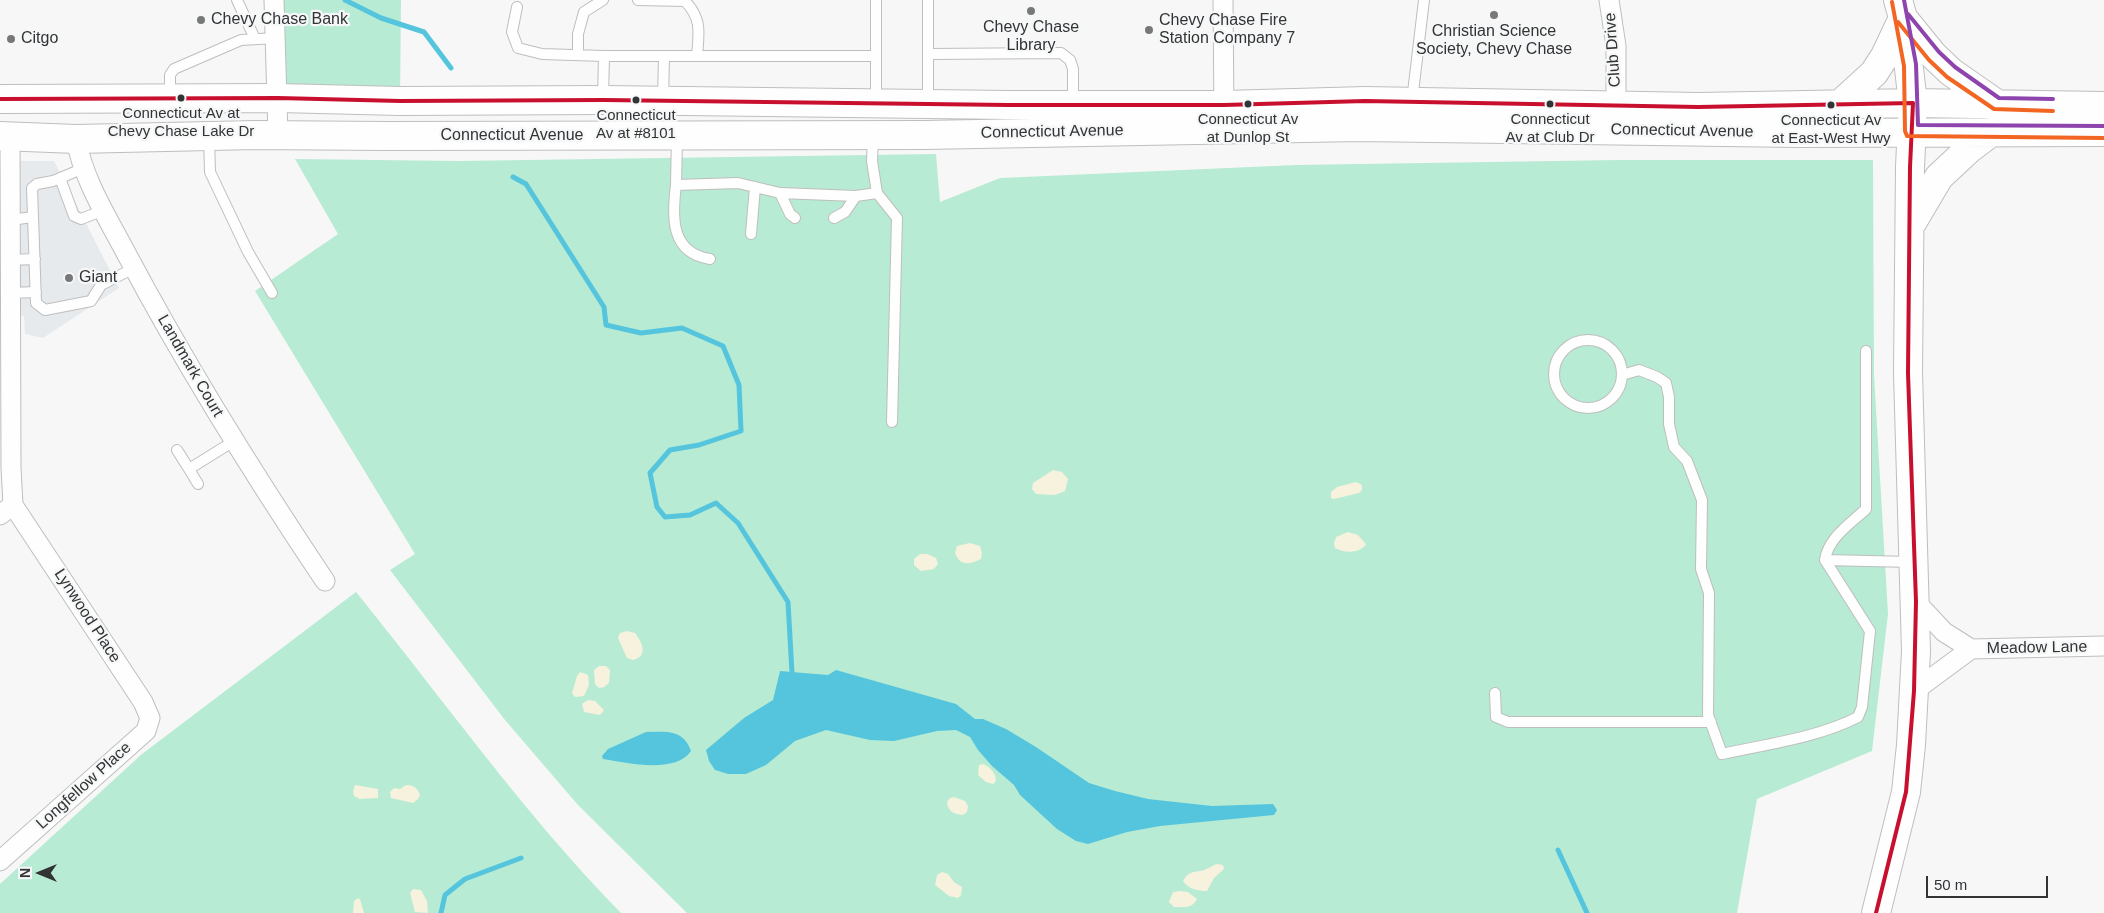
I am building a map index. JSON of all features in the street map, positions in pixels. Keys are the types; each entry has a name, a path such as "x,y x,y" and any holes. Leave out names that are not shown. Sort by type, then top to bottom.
{"main road":[{"path":"1876,913 1906,792 1914,691 1916,602 1908,373 1909,227 1913,103 1900,9"},
{"path":"1900,9 1934,56 1951,72 1997,104"},
{"path":"1839,105 1874,73 1885,56 1900,9"},
{"name":"Connecticut Avenue","path":"0,99 278,98 400,102 603,100 1073,105 1148,118"},
{"name":"Connecticut Avenue","path":"1224,117 1365,102 1412,102 1799,133 1912,131 2104,132"},
{"name":"Connecticut Avenue","path":"5,136 76,139 278,134 386,136 873,134 1148,118 1224,117 1359,127 1616,118 1698,107 1913,103 2104,106"},
{"path":"1909,227 1939,177 1956,160 1993,131"}],"street":[{"path":"274,0 278,134"},
{"path":"1223,0 1224,117"},
{"name":"Club Drive","path":"1608,0 1616,46 1616,118"},
{"path":"5,136 10,260 10,293 5,329 7,510"},
{"name":"Landmark Court","path":"76,139 84,168 134,268 234,441 326,581"},
{"name":"Lynwood Place","path":"7,510 144,702 150,718 146,731"},
{"name":"Meadow Lane","path":"1916,602 1944,632 1971,649 2104,646"},
{"name":"Meadow Lane","path":"1914,691 1971,649"},
{"name":"Longfellow Place","path":"0,861 146,731"}],"lane":[{"path":"237,0 256,39"},
{"path":"578,55 578,34 584,12 603,0"},
{"path":"638,0 685,1 696,12 699,33 697,56"},
{"path":"876,0 876,103"},
{"path":"928,0 928,104"},
{"path":"1412,102 1424,0"},
{"path":"517,7 512,32 518,48 542,54 604,56 876,56"},
{"path":"170,98 170,75 174,69 241,40 276,38"},
{"path":"928,54 1061,53 1070,60 1073,69 1073,105"},
{"path":"603,100 604,56"},
{"path":"663,101 664,56"},
{"path":"873,134 872,161 877,193 897,218 892,422"},
{"path":"677,135 676,185 673,207 674,225 678,240 693,253 710,259"},
{"path":"208,136 210,172 248,252 272,293"},
{"path":"84,168 60,178 37,184 32,188 36,303 44,310 80,305 91,301 101,285 134,268"},
{"path":"60,178 74,216 81,219 104,210"},
{"path":"676,185 738,182 780,193 856,196 877,193"},
{"path":"751,234 755,187"},
{"path":"780,193 790,214 796,218"},
{"path":"834,218 845,212 856,196"},
{"path":"7,214 33,217"},
{"path":"10,260 35,259"},
{"path":"10,293 36,292"},
{"path":"1590,339 1601,342 1614,351 1620,362 1622,375 1619,387 1612,397 1603,404 1591,408 1580,407 1567,401 1559,392 1554,378 1554,366 1563,350 1572,343 1590,339"},
{"path":"1622,375 1639,370 1657,377 1666,383 1669,398 1669,424 1674,447 1687,461 1702,500 1700,569 1709,593 1708,715 1722,754 1806,735 1844,724 1858,717 1862,707 1870,631 1825,560 1826,550 1832,541 1866,509 1866,351"},
{"path":"189,469 234,441"},
{"path":"177,450 198,484"},
{"path":"1825,560 1914,562"},
{"path":"1495,693 1496,717 1508,722 1711,722"}],"shaded area":[{"path":"0,161 54,161 119,288 43,338 25,334 24,316 0,317"}],"green space":[{"path":"274,0 401,0 400,101 278,98"},
{"path":"936,154 940,202 1000,178 1296,165 1618,160 1873,160 1874,375 1888,614 1872,751 1757,799 1737,913 687,913 578,805 505,720 390,570 415,554 255,291 338,234 295,159 459,161"},
{"path":"356,592 517,796 585,875 621,913 0,913 0,884 142,754"}],"sand":[{"path":"1053,470 1062,472 1068,479 1065,491 1055,495 1036,494 1032,489 1033,483"},
{"path":"1356,482 1362,485 1362,490 1359,493 1334,499 1331,498 1331,492 1337,487"},
{"path":"1348,532 1358,535 1366,544 1360,550 1352,552 1335,548 1336,537"},
{"path":"970,543 980,546 981,559 969,563 962,562 955,553 957,546"},
{"path":"920,554 927,554 936,558 938,564 934,569 921,571 914,565 914,559"},
{"path":"627,631 635,633 643,649 641,656 633,660 627,658 618,638 620,633"},
{"path":"599,666 606,666 610,670 609,683 599,688 595,684 594,670"},
{"path":"580,672 588,675 589,685 584,696 575,697 572,693"},
{"path":"588,700 595,701 604,710 600,715 584,712 582,704"},
{"path":"983,764 994,773 996,781 993,784 986,782 978,775 979,765"},
{"path":"355,785 378,789 378,798 360,799 354,796"},
{"path":"406,785 417,789 420,795 418,799 413,803 391,798 390,792 394,788 400,789"},
{"path":"954,797 965,801 968,806 967,812 963,815 954,813 949,808 947,802 950,798"},
{"path":"1217,864 1223,865 1224,869 1214,878 1207,891 1194,889 1183,881 1190,873"},
{"path":"942,872 948,874 954,882 962,887 961,895 958,898 949,896 935,885 937,875"},
{"path":"413,889 421,890 427,901 428,913 415,912 410,893"},
{"path":"1173,892 1188,892 1197,899 1190,906 1174,907 1169,902"},
{"path":"358,898 364,913 353,913 354,901"}],"water":[{"path":"836,670 956,704 975,719 983,719 1006,729 1089,783 1148,799 1212,806 1273,804 1277,810 1274,815 1160,826 1127,832 1088,844 1076,841 1057,829 1020,795 1014,785 992,766 970,737 956,730 937,731 894,741 870,740 826,730 795,741 766,765 746,774 728,774 715,770 709,761 706,750 744,718 773,700 780,671 828,675"},
{"path":"646,732 667,732 679,735 688,744 691,751 684,758 674,763 663,765 637,764 603,759 602,756 608,749"}],"waterway":[{"path":"345,0 381,18 424,32 451,68"},
{"path":"513,177 526,184 604,307 606,325 641,333 682,328 723,346 739,385 741,431 699,445 670,450 650,473 657,507 665,517 690,515 716,503 738,523 788,602 792,673"},
{"path":"1558,850 1587,913"},
{"path":"441,913 445,895 465,879 521,858"}],"transit line":[{"path":"1904,0 1916,64 1918,125 2104,126"},
{"path":"1892,2 1904,66 1905,131 1907,136 2104,138"},
{"path":"1908,14 1939,52 1955,67 1999,98 2053,99"},
{"path":"1898,22 1929,60 1947,77 1994,109 2053,111"},
{"path":"0,99 278,98 400,101 603,100 1009,105 1224,105 1365,101 1698,107 1913,103 1910,167 1908,373 1916,602 1914,691 1906,792 1876,913"}],"place":[{"name":"Chevy Chase Library","path":"1031,11"},
{"name":"Christian Science Society, Chevy Chase","path":"1494,15"},
{"name":"Chevy Chase Bank","path":"201,20"},
{"name":"Chevy Chase Fire Station Company 7","path":"1149,30"},
{"name":"Citgo","path":"11,39"},
{"name":"Connecticut Av at Chevy Chase Lake Dr","path":"181,98"},
{"name":"Connecticut Av at #8101","path":"636,100"},
{"name":"Connecticut Av at Dunlop St","path":"1248,104"},
{"name":"Connecticut Av at Club Dr","path":"1550,104"},
{"name":"Connecticut Av at East-West Hwy","path":"1831,105"},
{"name":"Giant","path":"69,278"}]}
